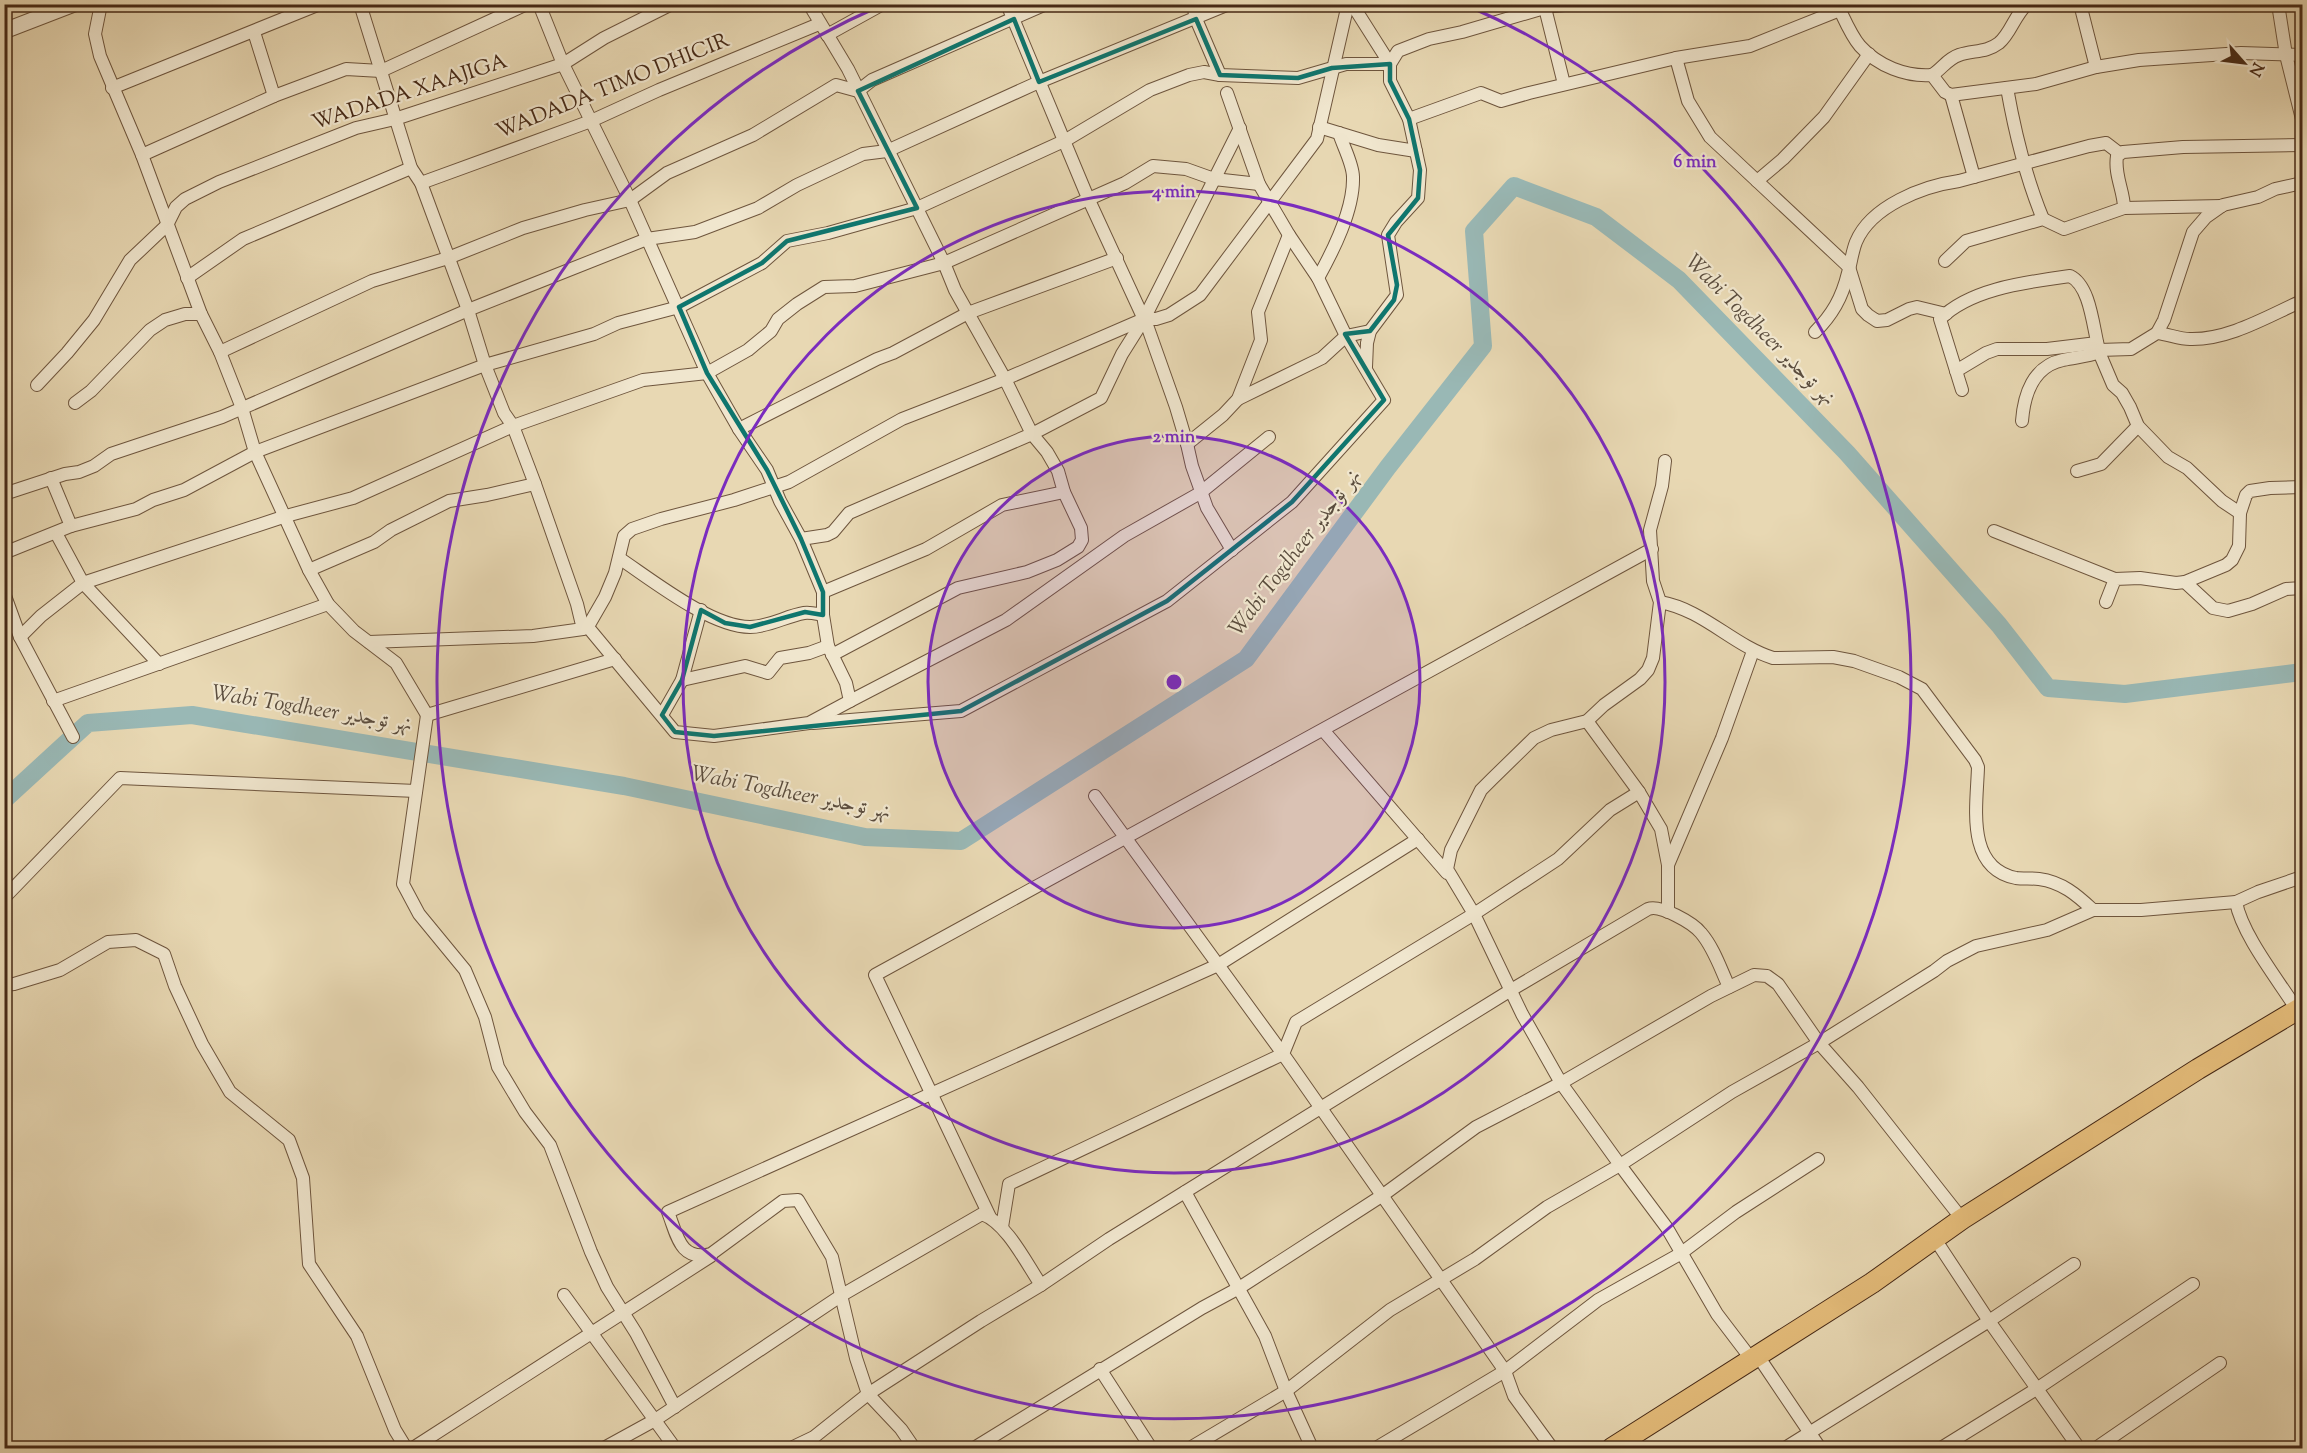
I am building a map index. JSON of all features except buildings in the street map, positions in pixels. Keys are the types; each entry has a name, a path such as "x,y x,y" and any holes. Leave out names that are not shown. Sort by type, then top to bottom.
{"highway":[{"path":"1612,1449 1872,1283 1962,1219 2198,1069 2300,1008"}],"street":[{"path":"4,31 74,4"},
{"path":"101,4 94,34 112,88 142,155 201,315 242,408 255,452 309,570 327,604 354,631 396,663 427,715 403,884 419,914 465,970 485,1017 498,1067 525,1112 550,1144 591,1252 607,1287 675,1407"},
{"path":"112,88 320,4"},
{"path":"360,4 411,168 421,183 468,310 485,365 504,413 513,426 535,484 585,628 615,659 675,732 714,736 809,723 961,711 1167,601 1292,502 1384,400 1346,336 1318,278 1259,184 1227,93"},
{"path":"142,155 274,96 346,69 381,71 527,4"},
{"path":"538,4 563,64 630,200 679,307 706,373 775,485 780,501 801,539 823,592 823,615 830,650 846,683 850,701"},
{"name":"WADADA XAAJIGA","path":"37,385 94,320 130,260 167,225 176,207 185,200 219,182 356,128 395,119 563,64 604,38 672,4"},
{"path":"682,680 745,666 768,673 780,658 830,650 958,588 1027,572 1057,560 1074,550 1082,540 1081,528 1052,460 1032,434 1005,379 955,290 944,263 858,90 809,4"},
{"path":"827,35 883,4"},
{"path":"1007,4 1089,198 1144,319 1187,444 1191,466 1206,508 1232,549"},
{"path":"219,352 372,280 448,258 523,228 630,200 667,173 753,135 836,86 858,90 872,80 1046,4"},
{"path":"1193,4 1196,19 1220,75"},
{"path":"4,494 51,478 79,472 94,466 111,454 211,421 468,310 646,239 695,232 758,208 797,185 863,154 887,151 1039,82 1229,4"},
{"path":"1350,4 1390,64"},
{"path":"369,642 533,636 585,628 605,597 615,573 624,536 632,529 789,482 902,419 1005,379 1144,319 1156,319 1168,315 1200,295 1317,140 1332,68 1350,4"},
{"path":"1366,369 1370,331 1397,295 1388,235 1396,222 1418,198 1420,170 1409,119 1390,81 1390,64 1398,51 1429,39 1462,32 1545,6 1578,4"},
{"path":"1409,119 1481,93 1501,101 1676,58 1750,46 1838,8 1859,45 1880,62 1911,75 1932,75 1950,59 1986,51 1997,44 2005,38 2014,19 2027,4"},
{"path":"2080,4 2096,67"},
{"path":"2278,4 2286,55 2302,119"},
{"path":"1545,6 1564,84"},
{"name":"WADADA TIMO DHICIR","path":"421,183 591,121 659,90 819,24"},
{"path":"254,32 274,96"},
{"path":"1932,75 1945,92 1951,95 2036,84 2096,67 2174,56 2241,53 2302,55"},
{"path":"1757,181 1784,159 1824,117 1869,54"},
{"path":"1676,58 1688,101 1710,137 1850,267 1862,309 1877,321 1887,320 1917,307 1946,314"},
{"path":"4,553 71,526 136,509 153,500 184,490 255,452 485,365 679,307 762,262 787,241 828,233 917,208 1066,140 1150,90 1189,75 1204,72 1220,75 1298,78 1346,64 1390,64"},
{"path":"2007,88 2013,124 2033,195 2043,219"},
{"path":"1951,95 1974,177"},
{"path":"1320,127 1378,145 1416,151"},
{"path":"801,539 827,535 833,532 849,513 1032,434 1101,398 1122,354 1144,319 1240,128"},
{"path":"1318,278 1337,244 1351,194 1353,176 1339,133"},
{"path":"1815,332 1830,318 1838,304 1856,243 1863,230 1894,203 1939,184 2106,143 2119,153 2150,148 2302,145"},
{"path":"2119,153 2116,161 2124,208"},
{"path":"20,637 41,616 83,583 286,516 353,498 513,426 643,380 706,373 748,350 771,331 778,319 824,287 855,286 944,263 1125,183 1153,166 1186,169 1214,179 1259,184"},
{"path":"187,278 243,238 411,168"},
{"path":"1945,261 1966,241 2043,219 2064,229 2124,208 2223,206 2302,183"},
{"path":"1956,371 1986,353 1997,350 2131,349 2157,333 2164,320 2193,232 2206,217 2223,206"},
{"path":"1238,399 1261,340 1258,312 1289,235"},
{"path":"739,429 968,313 1117,258"},
{"path":"1962,390 1940,319 1981,294 2026,282 2070,276 2077,279 2085,292 2098,349 2113,384 2122,393 2138,426 2168,457 2187,468 2222,501 2240,513"},
{"path":"2157,333 2190,339 2211,337 2235,330 2302,301"},
{"path":"75,403 91,391 150,330 165,320 185,315 201,315"},
{"path":"1187,444 1223,415 1238,399 1322,358 1346,336 1370,331"},
{"path":"2022,421 2024,399 2033,380 2040,372 2061,360 2090,356 2098,349"},
{"path":"2077,471 2101,464 2138,426"},
{"path":"809,723 1006,620 1124,536 1200,493 1269,437"},
{"path":"1448,873 1451,850 1481,790 1534,738 1551,729 1587,721 1648,670 1653,658 1660,602 1653,581 1650,530 1662,486 1665,461"},
{"path":"51,478 71,526"},
{"path":"309,570 374,542 391,530 449,501 535,484"},
{"path":"1994,531 2115,579 2140,578 2185,582 2226,565 2232,560 2239,546 2240,513 2246,495 2250,491 2302,487"},
{"path":"823,592 926,549 1002,505 1064,492"},
{"path":"56,532 83,583 159,664"},
{"path":"990,1217 875,975 1652,549"},
{"path":"619,558 675,596 725,623 750,627 772,624 806,612 823,615"},
{"path":"2106,602 2115,579"},
{"path":"2185,582 2213,608 2228,611 2252,604 2286,589 2302,588"},
{"path":"4,593 20,637 73,737"},
{"path":"1660,602 1685,609 1720,628 1753,651 1773,658 1826,657 1854,661 1899,677 1922,689 1975,759 1978,768 1976,821 1978,841 1990,866 2016,878 2051,881 2073,891 2093,910"},
{"path":"53,701 327,604"},
{"path":"662,716 682,680 701,610"},
{"path":"1668,865 1722,738 1753,651"},
{"path":"427,715 615,659"},
{"path":"1587,721 1639,792 1661,829 1668,865 1668,912"},
{"path":"1323,730 1448,873 1474,914 1522,1014 1561,1083 1667,1228 1680,1254 1717,1314 1755,1358 1820,1449"},
{"path":"4,898 120,778 416,791"},
{"path":"1002,1227 1010,1184 1283,1054 1296,1022 1474,914 1558,859 1610,810 1639,792"},
{"path":"1095,796 1383,1195 1505,1371 1514,1396 1552,1449"},
{"path":"798,1200 783,1201 711,1254 699,1257 688,1254 682,1246 668,1212 1218,965 1418,839"},
{"path":"1190,1449 1286,1391 1390,1310 1475,1259 1547,1207 1620,1165 1732,1092 1819,1043 1960,954 1976,946 2047,930 2093,910 2141,910 2236,902 2302,877"},
{"path":"2236,902 2253,940 2300,1008"},
{"path":"791,1449 814,1437 868,1394 981,1320 1041,1285 1109,1239 1511,990 1648,909 1658,908 1668,912 1700,932 1730,987"},
{"path":"4,985 60,970 108,942 136,940 164,954 175,986 199,1037 230,1092 289,1140 303,1178 309,1264 357,1336 395,1430 406,1449"},
{"path":"974,1449 1101,1369 1239,1288 1383,1195 1476,1127 1561,1083 1754,975 1767,976 1778,984 1819,1043 1858,1087 1962,1219"},
{"path":"1376,1449 1505,1371 1598,1300 1680,1254 1736,1212 1818,1159"},
{"path":"1185,1192 1265,1336 1312,1449"},
{"path":"413,1449 798,1200"},
{"path":"798,1200 832,1257 856,1358 868,1394 901,1429 914,1449"},
{"path":"604,1449 655,1420 842,1296 982,1214 990,1217 1002,1227 1041,1285"},
{"path":"1935,1239 1989,1321 2079,1449"},
{"path":"1785,1449 1989,1321 2074,1264"},
{"path":"1941,1449 2038,1388 2193,1284"},
{"path":"564,1294 675,1449"},
{"path":"2096,1449 2220,1363"},
{"path":"1101,1369 1151,1449"}],"highlighted area":[{"path":"1014,19 1039,82 1196,19 1220,75 1298,78 1332,68 1390,64 1390,81 1409,119 1420,170 1418,198 1388,235 1397,285 1394,300 1370,331 1345,334 1384,400 1292,502 1167,601 961,711 714,736 675,732 662,715 682,680 701,610 725,623 750,627 805,612 823,615 823,592 801,539 767,470 707,373 679,307 762,263 787,241 917,208 858,91"}],"waterway":[{"name":"Wabi Togdheer نهر توجدير","path":"4,800 88,723 192,715 624,786 865,837 961,841 1246,659 1388,467 1483,346 1474,231 1514,186 1596,217 1679,280 1847,453 1999,625 2048,688 2125,694 2302,672"}]}
